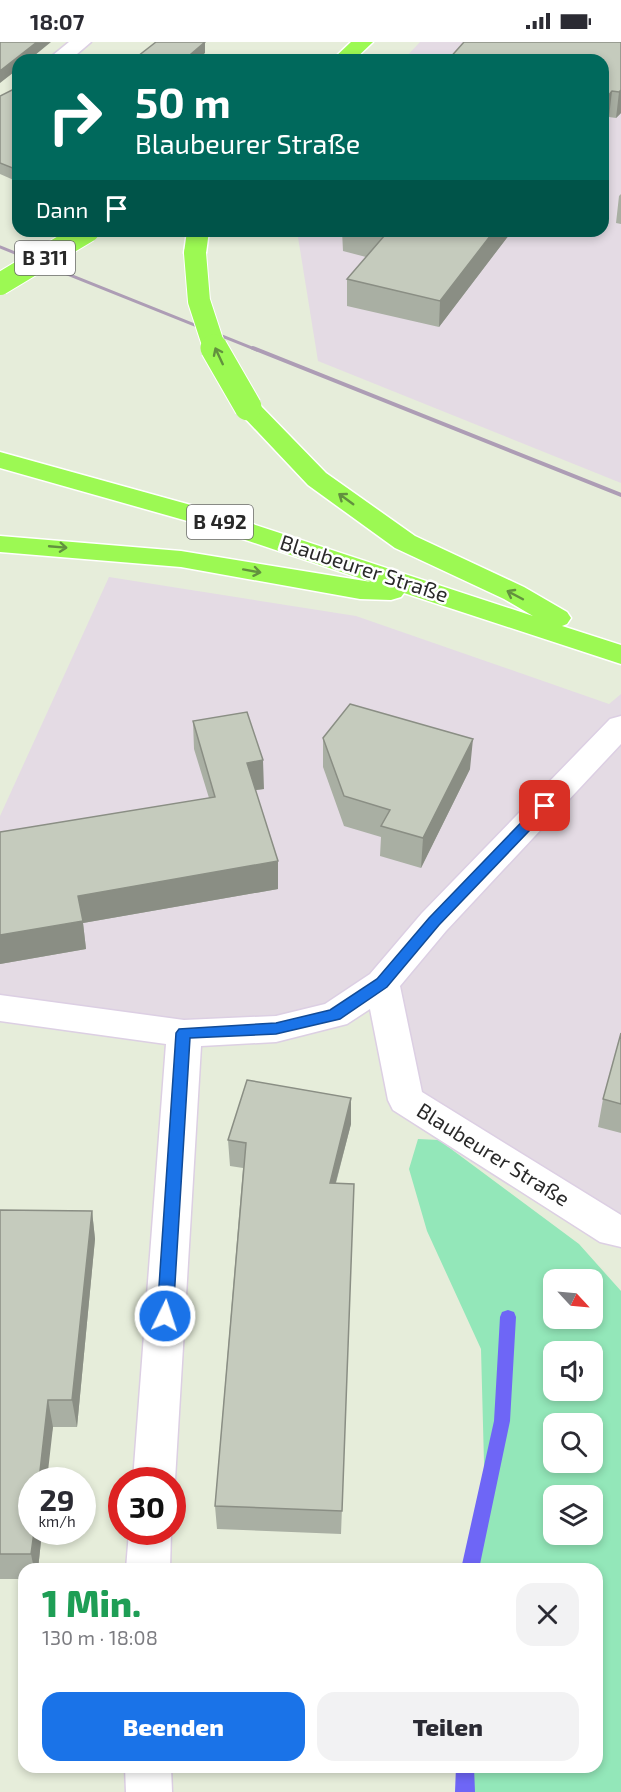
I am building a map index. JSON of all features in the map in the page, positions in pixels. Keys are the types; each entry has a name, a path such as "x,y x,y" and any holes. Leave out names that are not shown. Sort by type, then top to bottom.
{"main road":[{"path":"349,54 363,42"},
{"name":"B 311","path":"0,284 78,237"},
{"path":"196,242 200,301 217,356 248,407 318,478 405,542 514,594 621,655"},
{"name":"Blaubeurer Straße","path":"0,460 207,518 438,592 621,655"},
{"path":"0,544 181,559 360,590 438,592"}],"street":[{"path":"65,54 81,42"},
{"path":"0,1008 184,1033 276,1029 334,1015 382,983 434,922 621,726"},
{"name":"Blaubeurer Straße","path":"382,983 406,1100 618,1234"},
{"path":"155,1467 184,1033"},
{"path":"148,1563 149,1545"},
{"path":"148,1773 149,1792"}],"shaded area":[{"path":"420,42 621,42 621,483 318,361 298,237 609,237 609,54 409,54"},
{"path":"109,577 356,616 609,704 621,694 621,1240 406,1100 382,984 276,1029 0,1008 0,816"}],"green space":[{"path":"418,1139 439,1140 579,1244 601,1269 543,1269 543,1329 603,1329 603,1271 621,1291 621,1792 459,1792 458,1773 603,1773 603,1563 471,1563 485,1501 481,1349 427,1231 409,1169"}],"building":[{"path":"0,42 37,42 22,54 12,54 12,62 0,71"},
{"path":"156,42 205,42 191,54 141,54"},
{"path":"464,42 621,42 621,90 612,91 609,95 609,54 453,54"},
{"path":"12,90 12,168 0,163 0,96"},
{"path":"383,237 489,237 440,301 347,279"},
{"path":"350,704 473,739 423,838 381,826 390,810 344,796 323,738"},
{"path":"247,712 263,760 247,763 278,861 78,896 83,921 0,935 0,832 215,797 193,721"},
{"path":"621,1033 621,1104 603,1099"},
{"path":"247,1080 351,1098 330,1183 354,1184 342,1511 215,1506 246,1143 228,1140"},
{"path":"0,1210 92,1211 72,1400 48,1400 40,1467 18,1467 18,1545 32,1545 31,1554 0,1554"}],"waterway":[{"path":"471,1563 502,1421 508,1317"},
{"path":"465,1773 465,1792"}],"railway":[{"path":"0,247 257,350"},
{"path":"253,348 621,495"}],"route":[{"path":"165,1316 184,1033 276,1029 334,1015 382,983 434,922 545,806"}]}
